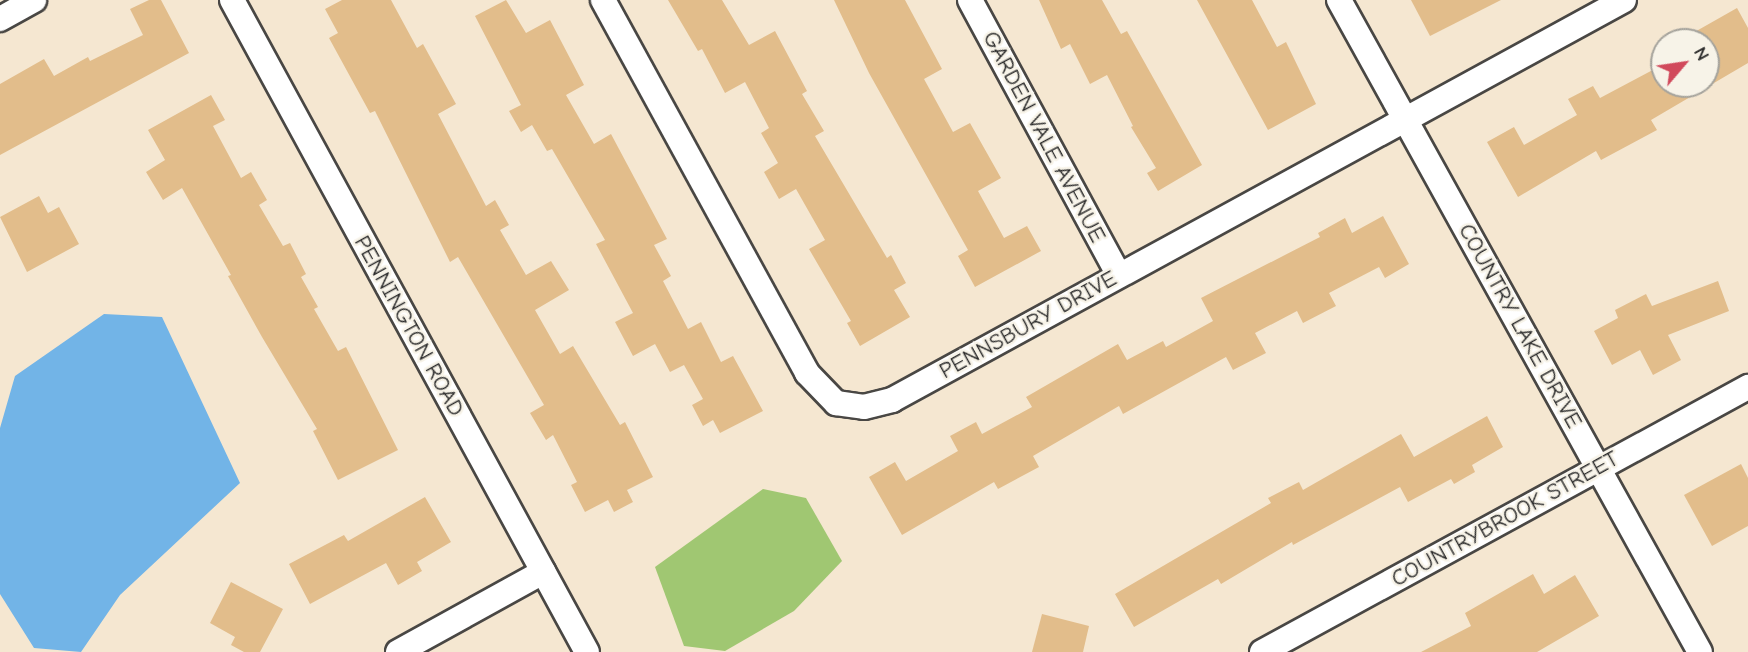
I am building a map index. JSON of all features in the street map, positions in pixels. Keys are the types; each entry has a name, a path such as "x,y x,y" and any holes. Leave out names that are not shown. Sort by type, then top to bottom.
{"street":[{"path":"0,19 34,0"},
{"name":"PENNINGTON ROAD","path":"232,0 587,652"},
{"name":"PENNSBURY DRIVE","path":"603,0 807,373 836,403 864,407 892,400 1625,0"},
{"name":"GARDEN VALE AVENUE","path":"970,0 1119,275"},
{"name":"COUNTRY LAKE DRIVE","path":"1339,0 1700,652"},
{"name":"COUNTRYBROOK STREET","path":"1262,652 1748,387"},
{"path":"398,652 543,572"}],"green space":[{"path":"763,489 806,498 842,561 794,611 725,651 684,646 655,567"}],"water":[{"path":"104,314 162,317 240,483 120,595 81,652 34,648 0,594 0,428 15,376"}],"building":[{"path":"149,0 161,0 189,53 0,155 0,84 44,59 54,76 88,57 90,61 143,35 130,9"},
{"path":"342,0 391,0 417,48 423,44 456,104 438,114 486,206 495,200 509,225 500,230 526,275 551,261 569,290 535,310 560,354 573,346 620,425 625,422 653,477 627,490 633,502 614,512 608,500 585,512 571,485 577,482 553,435 546,440 530,413 544,405 458,257 450,262 375,111 370,113 329,38 338,33 325,9"},
{"path":"506,0 526,33 550,20 584,85 566,95 594,144 611,134 667,239 654,245 671,276 663,281 688,329 701,322 721,362 733,356 763,411 720,433 713,420 703,426 692,405 703,399 684,365 670,372 655,344 633,356 615,322 633,313 596,244 605,240 552,149 547,151 532,125 521,132 509,111 521,105 475,16"},
{"path":"668,0 722,0 749,45 775,31 807,91 802,94 824,131 815,136 887,258 891,255 906,283 894,290 910,317 860,346 847,323 851,321 809,249 825,240 796,189 779,199 764,172 778,163 761,133 769,128 745,82 725,93 702,49 698,51"},
{"path":"834,0 905,0 942,69 924,79 953,132 970,123 1001,178 978,191 1004,238 1027,226 1041,251 975,287 958,256 968,250 869,73"},
{"path":"1039,0 1102,0 1121,34 1127,31 1202,165 1158,191 1147,173 1156,168 1131,127 1133,126 1107,75 1090,84 1070,44 1061,49"},
{"path":"1197,0 1252,0 1277,47 1286,42 1316,104 1268,130"},
{"path":"1411,0 1501,0 1430,36"},
{"path":"1737,8 1748,28 1748,63 1720,79 1720,28 1702,28"},
{"path":"1650,71 1650,98 1688,98 1651,120 1657,130 1601,160 1596,151 1518,197 1487,142 1514,127 1524,145 1577,115 1568,99 1593,86 1600,98"},
{"path":"211,95 225,120 213,126 241,178 251,172 267,200 259,205 283,246 290,243 306,274 301,277 318,307 314,309 338,351 346,347 398,450 338,480 313,431 317,429 262,337 182,188 163,200 146,172 165,160 148,130"},
{"path":"39,196 48,213 59,207 79,244 27,272 0,217"},
{"path":"1383,216 1409,264 1385,278 1379,267 1329,293 1336,306 1303,323 1297,311 1255,333 1266,353 1233,370 1226,357 1123,414 1119,406 1033,456 1039,467 998,489 994,482 902,535 869,477 895,462 906,481 958,451 950,436 976,422 982,434 1032,407 1026,397 1118,344 1127,360 1163,341 1166,347 1213,321 1201,298 1320,237 1318,233 1345,218 1352,233"},
{"path":"1718,281 1729,311 1668,335 1681,360 1653,375 1640,350 1612,365 1594,331 1618,318 1615,310 1646,294 1652,306"},
{"path":"1487,416 1503,447 1472,465 1475,472 1454,484 1451,479 1408,502 1400,487 1293,545 1292,542 1221,584 1218,579 1134,627 1115,594 1271,503 1268,498 1299,482 1303,490 1401,434 1414,457"},
{"path":"1741,464 1748,478 1748,526 1712,546 1684,495"},
{"path":"425,497 451,542 417,562 422,571 398,585 386,563 310,604 289,564 344,535 348,541"},
{"path":"1533,574 1544,594 1575,575 1599,616 1537,652 1421,652 1471,626 1465,613"},
{"path":"231,582 283,609 260,652 244,652 231,645 235,637 210,623"},
{"path":"1042,614 1089,626 1083,652 1032,652"}]}
